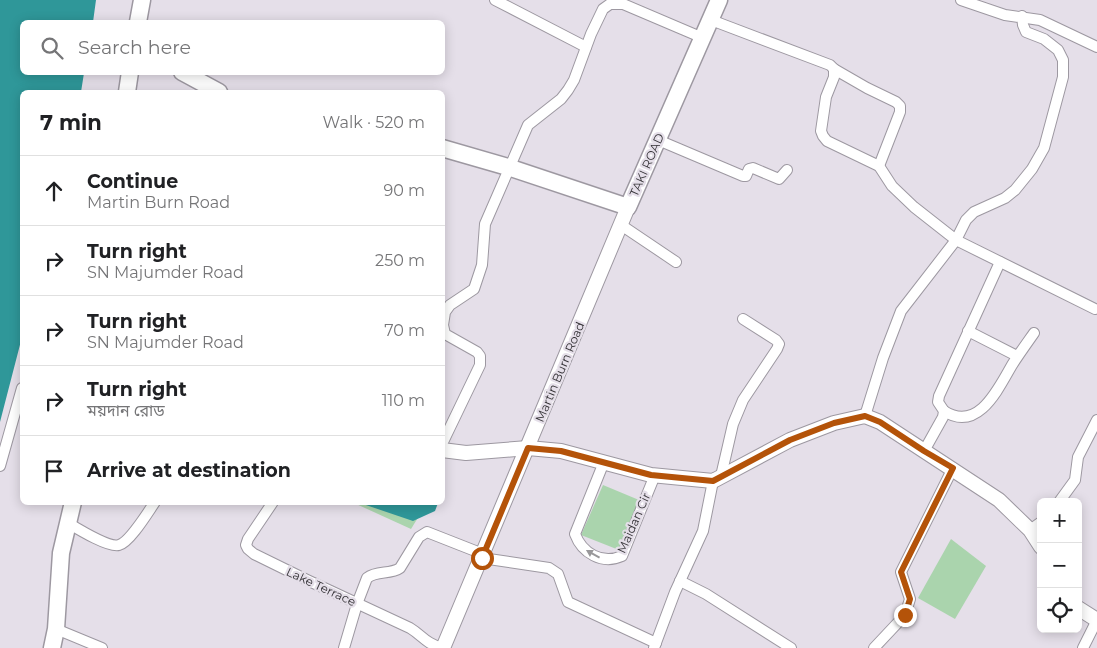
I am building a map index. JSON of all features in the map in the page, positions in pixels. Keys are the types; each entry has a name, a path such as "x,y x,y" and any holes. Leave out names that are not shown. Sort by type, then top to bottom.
{"main road":[{"path":"138,20 142,0"},
{"name":"TAKI ROAD","path":"445,149 628,206 719,0"},
{"path":"127,90 130,75"},
{"path":"188,75 215,90"},
{"name":"Martin Burn Road","path":"442,648 528,448 628,206"},
{"path":"445,450 466,453 528,448 561,451 655,475 717,479 790,440 834,423 865,416 880,422 953,468 1035,526 1040,543"},
{"path":"52,648 56,629 60,567 73,505"},
{"path":"1082,611 1097,620"}],"street":[{"path":"494,0 586,47"},
{"path":"961,0 1005,15 1040,20 1097,47"},
{"path":"445,312 450,305 474,289 482,265 485,224 508,167 528,125 561,99 568,90 574,80 603,9 616,3 623,4 703,38"},
{"path":"865,416 882,358 901,311 956,240 966,220 974,212 1005,198 1015,190 1032,170 1044,148 1063,77 1063,60 1058,50 1044,39 1026,32 1022,16"},
{"path":"711,20 830,65 834,70 896,102 900,106 900,112 878,166"},
{"path":"834,70 834,77 826,97 821,131 827,141 878,166 892,186 914,207 956,240 1095,309"},
{"path":"658,140 742,176 746,176 749,169 753,168 780,179 787,170"},
{"path":"621,225 639,239 676,262"},
{"path":"1000,262 939,396 938,402 944,411 960,418 982,410 996,392 1034,332"},
{"path":"344,648 367,578 371,575 396,571 400,568 419,537 426,532 482,556 549,568 558,574 568,602 655,646 680,581 704,531 733,424 743,400 779,344 743,318"},
{"path":"968,331 1018,356"},
{"path":"445,334 477,352 480,356 480,365 445,438"},
{"path":"0,466 20,395"},
{"path":"924,451 944,411"},
{"path":"1062,498 1075,480 1078,457 1097,420"},
{"name":"Maidan Cir","path":"604,462 575,534 580,545 596,558 610,560 622,556 655,475"},
{"path":"875,647 905,615 910,599 901,572 953,468"},
{"path":"68,524 110,545 119,546 127,540 150,505"},
{"name":"Lake Terrace","path":"271,505 248,539 246,545 248,549 259,557 410,628 427,643 442,648"},
{"path":"680,581 706,594 791,648"},
{"path":"1083,648 1097,620"},
{"path":"56,629 102,648"}],"green space":[{"path":"603,485 639,500 619,550 581,535"},
{"path":"358,505 426,505 411,529"},
{"path":"951,539 986,566 955,619 918,598"}],"water":[{"path":"0,0 96,0 93,20 20,20 20,75 84,75 81,90 20,90 20,345 0,422"},
{"path":"366,505 437,505 435,511 413,521"}],"route":[{"path":"482,558 528,448 561,451 651,475 713,481 790,440 834,423 865,416 880,422 953,468 901,572 910,599 905,615"}]}
